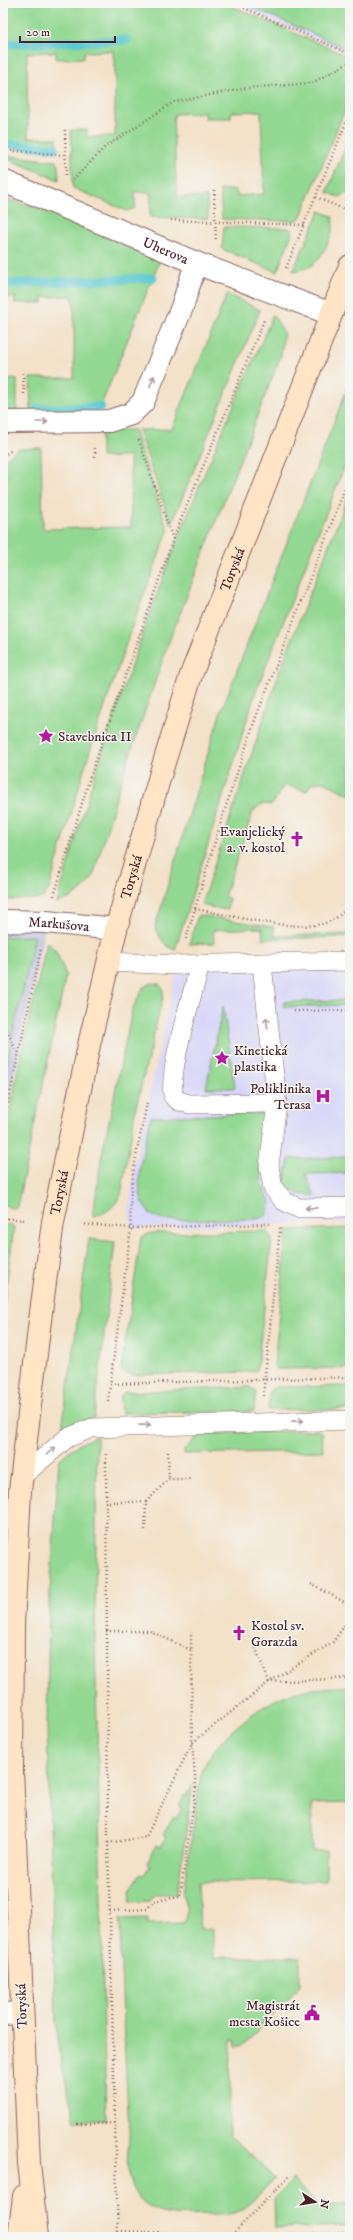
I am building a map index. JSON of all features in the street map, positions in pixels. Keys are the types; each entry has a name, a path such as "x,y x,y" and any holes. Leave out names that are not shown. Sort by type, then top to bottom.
{"street":[{"name":"Uherova","path":"3,181 196,263 330,314"},
{"path":"3,422 109,421 131,414 143,402 182,307 196,263"},
{"name":"Toryská","path":"37,2237 12,2014 13,1626 21,1477 53,1222 116,929 191,675 330,314 350,266"},
{"name":"Markušova","path":"3,921 46,922 116,929"},
{"name":"Toryská","path":"19,2237 29,2163"}],"lane":[{"path":"108,962 200,965 350,961"},
{"path":"262,964 277,1103 269,1166 273,1188 284,1201 298,1208 350,1207"},
{"path":"200,965 179,1048 172,1087 174,1096 179,1101 189,1104 277,1103"},
{"path":"21,1477 67,1438 92,1428 106,1426 350,1420"}],"path":[{"path":"233,3 350,54"},
{"path":"72,181 105,147 174,102 248,88 312,83 350,62"},
{"path":"3,1127 46,922 90,777 174,540 350,113"},
{"path":"65,130 67,186"},
{"path":"3,150 65,156"},
{"path":"214,190 216,249"},
{"path":"316,197 350,212"},
{"path":"169,220 304,225"},
{"path":"131,414 174,540"},
{"path":"178,965 223,815 256,717 350,476"},
{"path":"195,909 301,926 323,924 342,913 350,906"},
{"path":"292,1012 350,1010"},
{"path":"3,1023 18,1053"},
{"path":"118,2237 108,1843 105,1502 106,1426 110,1384 131,1228 129,1206 147,1102"},
{"path":"3,1218 131,1228 273,1224"},
{"path":"110,1384 350,1377"},
{"path":"145,1530 146,1502 169,1479 192,1479"},
{"path":"105,1502 146,1502"},
{"path":"311,1584 350,1605"},
{"path":"108,1843 146,1837 192,1743 268,1682 333,1642 350,1618"},
{"path":"106,1631 150,1631 191,1650"},
{"path":"110,1911 147,1909 154,1901 180,1897 196,1787 192,1743 191,1632"},
{"path":"254,1644 268,1682"},
{"path":"268,1682 350,1678"},
{"path":"77,2124 116,2123"},
{"path":"232,2235 289,2176"},
{"path":"118,2231 232,2235 350,2233"}],"shaded area":[{"path":"233,3 350,3 350,54"},
{"path":"3,921 46,922 3,1127"},
{"path":"350,961 350,1222 131,1228 129,1207 135,1162 178,965"}],"green space":[{"path":"24,3 225,3 350,57 350,98 298,220 222,219 220,190 236,190 237,196 264,194 261,111 231,112 231,118 205,118 205,113 175,114 173,120 177,197 207,197 208,219 150,217 151,193 135,192 135,208 127,211 73,188 71,130 87,130 87,137 115,136 115,58 113,58 113,51 84,52 84,58 56,59 56,52 27,53 28,138 57,138 57,149 3,146 3,5"},
{"path":"242,3 349,3 350,50"},
{"path":"350,136 350,188 348,193 339,197 327,192"},
{"path":"3,155 56,161 58,164 59,180 3,157"},
{"path":"8,200 31,206 160,260 100,408 31,411 30,378 74,378 74,303 72,296 43,297 43,303 15,303 15,297 3,297 3,202"},
{"path":"320,211 332,216 333,228 328,243 320,257 311,266 293,271"},
{"path":"224,227 289,228 293,231 277,272 222,249"},
{"path":"227,294 260,310 171,525 138,430 172,429"},
{"path":"273,315 284,332 281,355 168,644 122,778 93,877 82,890 70,898 57,903 80,822 106,742 161,583 201,481"},
{"path":"17,379 17,411 3,411 3,380"},
{"path":"350,381 350,452 255,694 175,950 162,941 155,927 220,714"},
{"path":"101,430 134,430 168,531 131,629 86,763 49,889 43,898 7,900 3,899 3,461 18,449 41,448 43,529 131,527 130,457 101,457"},
{"path":"350,491 350,795 324,782 312,783 306,791 284,785 272,805 262,804 253,811 224,897 229,898 227,910 201,905 280,670"},
{"path":"198,915 274,927 274,936 350,934 350,937 263,939 262,928 213,930 214,943 189,944"},
{"path":"35,936 12,1037 3,1017 3,937"},
{"path":"47,942 56,951 66,975 17,1207 11,1208 3,1204 3,1153 18,1068"},
{"path":"152,983 159,984 163,989 163,997 136,1107 121,1195 110,1209 93,1216 101,1160 132,1010 143,988"},
{"path":"350,1000 350,1005 284,1007 284,1002"},
{"path":"223,1006 235,1088 206,1088"},
{"path":"3,1030 11,1045 3,1082"},
{"path":"268,1113 261,1159 262,1182 265,1192 271,1202 266,1216 256,1219 164,1220 151,1214 143,1204 140,1191 141,1160 151,1117"},
{"path":"350,1157 350,1173 305,1174 315,1196 298,1194 284,1184 289,1159"},
{"path":"3,1225 14,1227 3,1311"},
{"path":"350,1228 350,1368 276,1369 274,1366 287,1230"},
{"path":"268,1231 272,1239 257,1370 246,1372 133,1375 121,1371 141,1237 151,1233"},
{"path":"89,1239 115,1242 94,1418 74,1423 62,1429"},
{"path":"350,1386 350,1409 268,1410 270,1391 276,1387"},
{"path":"250,1387 256,1392 254,1411 121,1413 120,1396 125,1392"},
{"path":"318,1430 322,1433 323,1451 184,1454 184,1450 200,1434"},
{"path":"97,1436 95,1638 106,2120 75,2121 62,2066 56,2025 47,1726 49,1607 59,1460 76,1446"},
{"path":"350,1686 350,1803 312,1804 312,1851 326,1851 326,1881 198,1882 200,1929 213,1929 213,1957 300,1957 300,1986 242,2047 235,2047 235,2040 231,2040 229,2135 275,2178 251,2202 234,2213 221,2215 172,2215 162,2213 143,2203 136,2194 130,2182 127,2169 129,2128 122,1997 120,1919 147,1918 147,1924 184,1923 187,1911 183,1894 201,1774 206,1762 225,1738 250,1716 277,1699 289,1694 311,1689"},
{"path":"193,1783 177,1894 156,1894 150,1901 130,1902 131,1891 140,1874 144,1875 150,1865 147,1863 157,1845 161,1847 166,1837 163,1835 173,1817 176,1819 182,1808 179,1806"},
{"path":"293,2180 318,2205 350,2203 350,2226 275,2228 274,2198"}],"waterway":[{"path":"3,44 127,40"},
{"path":"3,144 55,148"},
{"path":"3,284 153,278"},
{"path":"37,409 101,407"}],"place":[{"name":"Stavebnica II","path":"46,736"},
{"name":"Evanjelický a. v. kostol","path":"297,839"},
{"name":"Kinetická plastika","path":"222,1058"},
{"name":"Poliklinika Terasa","path":"323,1096"},
{"name":"Kostol sv. Gorazda","path":"239,1633"},
{"name":"Magistrát mesta Košice","path":"312,2013"}]}
